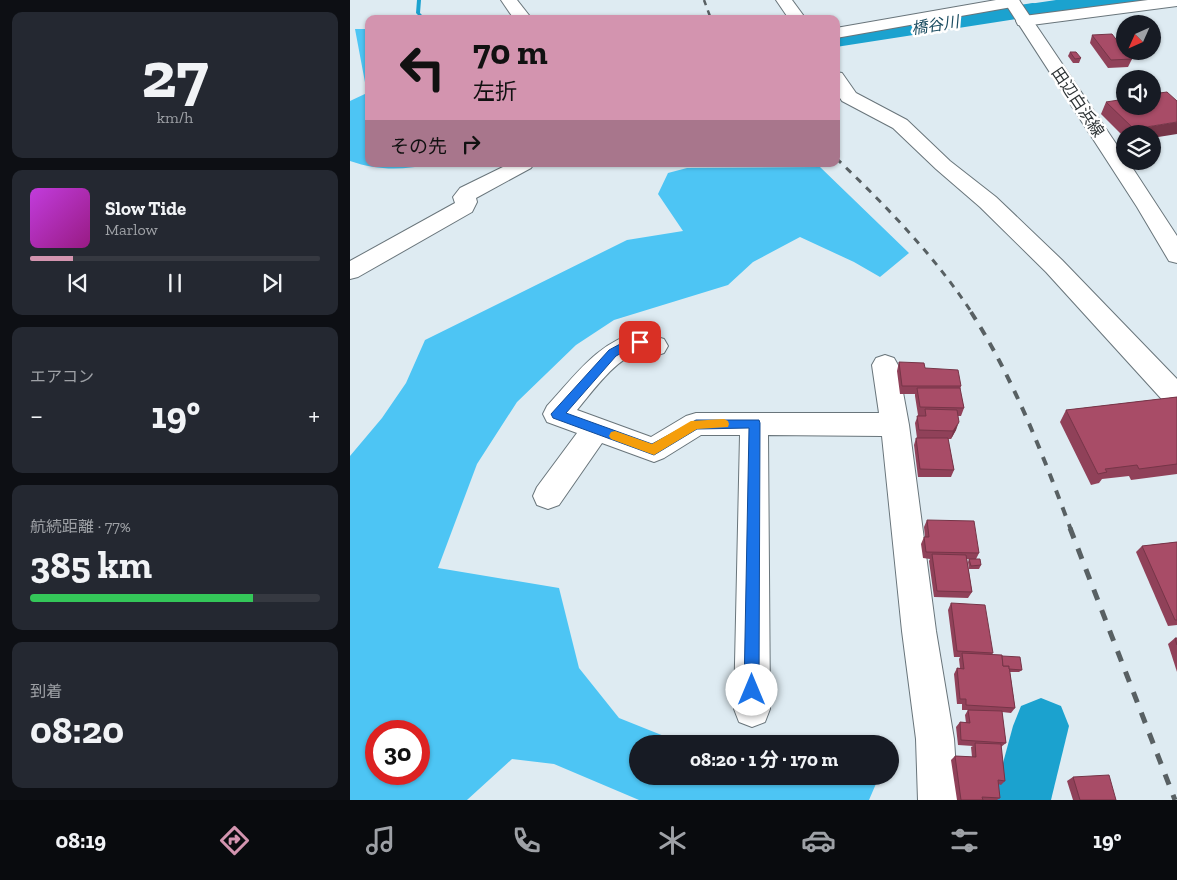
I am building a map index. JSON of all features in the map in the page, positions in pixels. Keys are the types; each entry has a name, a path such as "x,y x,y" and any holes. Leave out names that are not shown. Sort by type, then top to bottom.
{"street":[{"path":"510,0 519,15"},
{"path":"784,0 795,15"},
{"path":"840,32 1017,9 1177,1"},
{"name":"田辺白浜線","path":"1017,9 1148,207 1177,255"},
{"path":"840,83 849,97 900,124 942,165 988,202 1054,266 1177,396"},
{"path":"350,271 464,207 466,202 464,197 468,193 518,167"},
{"path":"655,346 640,342 625,346 612,353 557,414 654,450 696,424 895,425"},
{"path":"885,365 895,425 918,621 935,738 938,800"},
{"path":"752,709 754,423"},
{"path":"548,496 596,429"}],"shaded area":[{"path":"1056,0 1146,0 1037,14 1029,4"},
{"path":"355,29 365,29 365,82"},
{"path":"365,94 365,165 350,161 350,101"},
{"path":"371,167 411,167 391,168"},
{"path":"820,167 909,253 880,277 854,262 800,237 753,262 728,285 614,320 576,345 517,402 477,464 438,568 559,588 579,668 619,718 662,735 629,735 629,785 875,785 869,800 639,800 554,764 512,759 467,800 350,800 350,456 382,418 406,383 425,340 627,240 683,231 658,194 668,173 687,168"}],"building":[{"path":"1112,34 1116,39 1116,60 1111,60 1092,35"},
{"path":"1070,52 1076,52 1081,58 1075,59"},
{"path":"1167,92 1177,101 1177,122 1159,125 1130,125 1119,115 1161,115 1161,93"},
{"path":"1116,100 1116,112 1106,102"},
{"path":"899,362 924,363 925,368 958,370 961,386 902,386"},
{"path":"917,388 960,388 964,408 920,407"},
{"path":"1177,397 1177,464 1139,469 1137,465 1105,469 1107,472 1098,474 1066,410"},
{"path":"925,409 957,410 959,422 953,431 919,430 917,416 926,416"},
{"path":"916,438 948,438 954,470 920,469"},
{"path":"927,520 974,521 979,553 926,552 924,537 929,537"},
{"path":"1177,542 1177,620 1175,620 1142,546"},
{"path":"932,554 966,555 972,592 937,591"},
{"path":"969,559 980,559 981,565 971,566"},
{"path":"951,603 985,605 993,653 957,651"},
{"path":"962,653 1002,655 1003,666 1009,666 1015,708 966,705 966,699 960,699 957,668 964,669"},
{"path":"1002,656 1020,657 1022,670 1009,669 1009,666 1003,666"},
{"path":"968,710 1002,711 1006,743 961,740 960,722 970,723"},
{"path":"975,743 1001,744 1005,781 998,780 1000,798 982,797 983,800 961,800 955,756 976,757"},
{"path":"1109,775 1116,800 1080,800 1073,777"}],"waterway":[{"name":"橋谷川","path":"419,0 418,13 420,15"},
{"name":"橋谷川","path":"840,38 1033,10"},
{"path":"1022,800 1041,726"}],"railway":[{"path":"704,0 710,15"},
{"path":"840,162 873,194 925,251 972,313"},
{"path":"971,312 1001,364 1027,418 1071,530"},
{"path":"1070,528 1175,800"}],"slow traffic":[{"path":"615,436 654,450 696,424 724,424"}],"route":[{"path":"640,342 625,346 612,353 557,414 654,450 696,424 754,423 752,690"}]}
